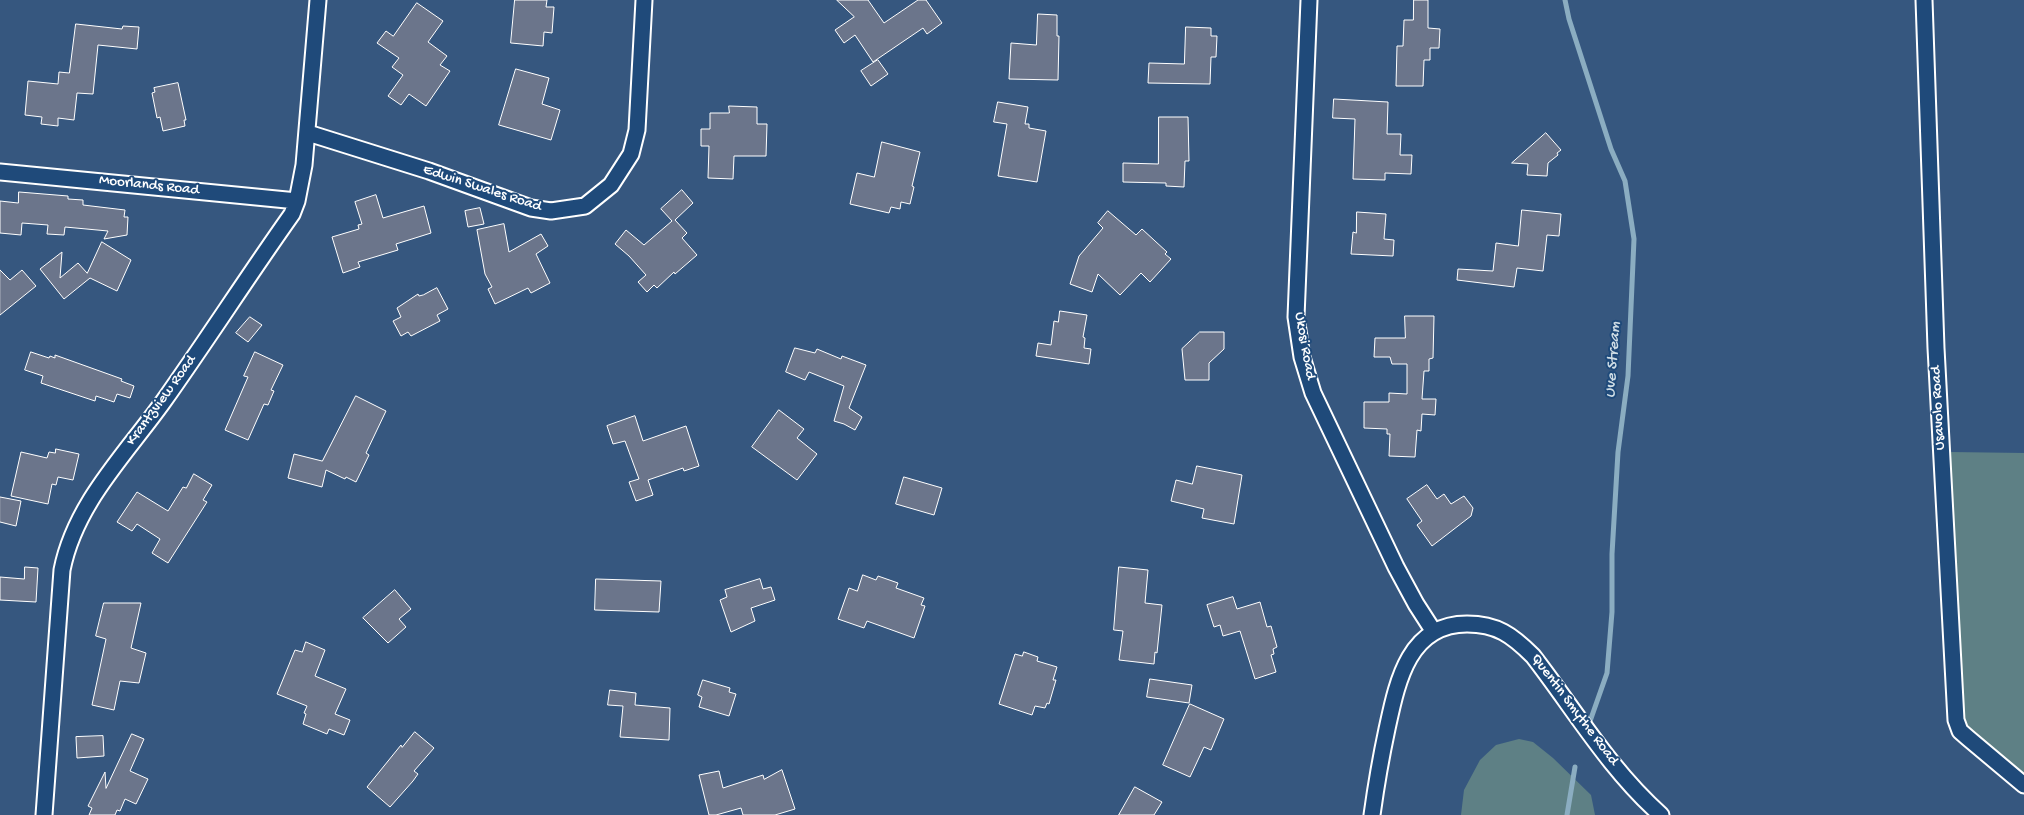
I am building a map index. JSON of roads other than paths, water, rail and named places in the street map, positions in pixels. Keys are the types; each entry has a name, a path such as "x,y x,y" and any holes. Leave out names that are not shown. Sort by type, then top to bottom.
{"street":[{"name":"Krantzview Road","path":"44,815 62,570 66,551 88,503 202,346 292,214 297,201 308,133 318,0"},
{"name":"Edwin Swales Road","path":"308,133 429,171 532,208 551,211 585,206 611,185 631,154 637,130 644,0"},
{"name":"Ukosi Road","path":"1309,0 1296,317 1302,357 1313,393 1343,459 1412,596 1434,632"},
{"name":"Usavolo Road","path":"1924,0 1936,348 1956,720 1960,731 2024,785"},
{"name":"Moorlands Road","path":"0,172 297,201"},
{"name":"Quentin Smythe Road","path":"1372,815 1380,762 1396,689 1406,662 1418,645 1434,632 1460,624 1483,624 1503,631 1519,641 1538,662 1609,757 1646,802 1661,815"}],"waterway":[{"name":"Uve Stream","path":"1565,0 1569,19 1611,149 1625,181 1634,239 1628,376 1618,452 1612,554 1612,612 1607,673 1588,727"},
{"name":"Uve Stream","path":"1567,815 1575,767"}]}
